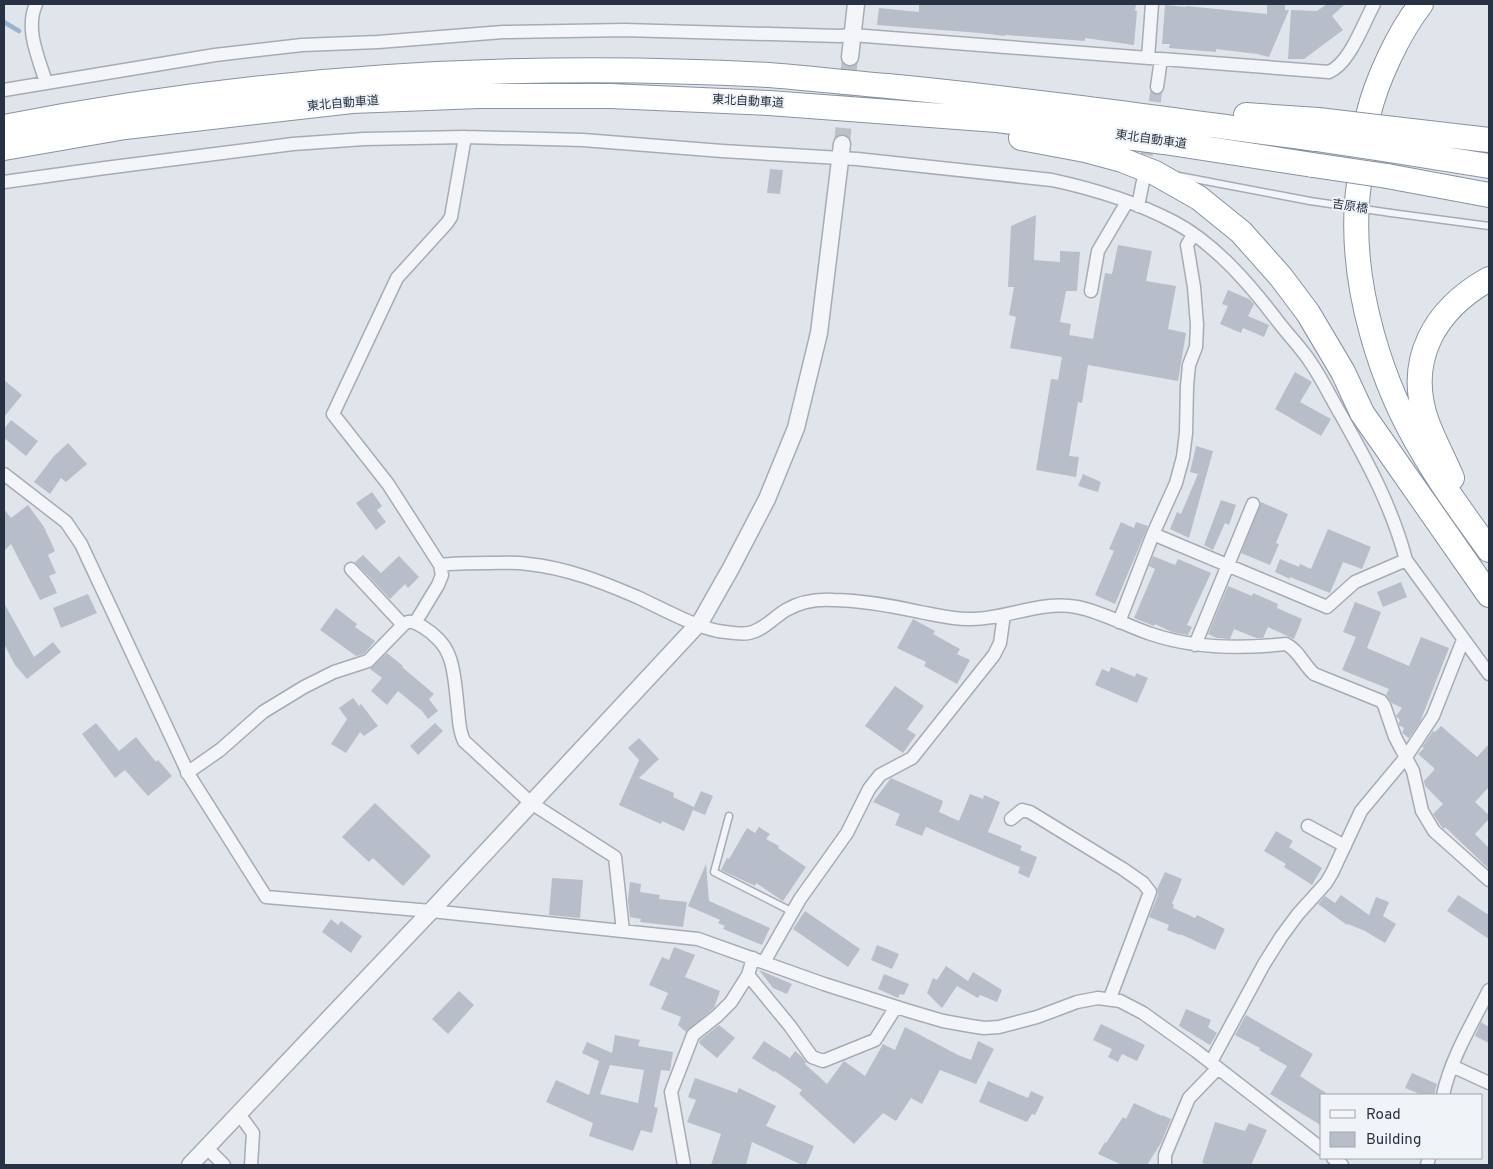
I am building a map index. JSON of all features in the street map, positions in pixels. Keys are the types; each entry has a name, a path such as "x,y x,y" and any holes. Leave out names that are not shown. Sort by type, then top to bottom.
{"highway":[{"path":"1401,4 1383,38 1360,95 1353,118 1340,208 1346,286 1360,344 1395,442 1416,487"},
{"path":"1421,4 1395,44 1368,116 1357,203 1358,253 1364,297 1373,335 1382,366 1400,410 1424,456 1489,550"},
{"name":"東北自動車道","path":"4,127 121,107 231,92 350,79 478,73 616,70 771,75 1317,130 1392,140 1489,166"},
{"name":"東北自動車道","path":"4,148 125,127 352,101 479,96 610,96 769,103 996,120 1164,142 1387,176 1489,195"},
{"path":"769,103 997,134 1085,150 1122,160 1149,177 1199,198 1241,232 1281,277 1308,313 1343,372 1362,413 1416,487 1489,595"},
{"path":"1392,140 1489,140"},
{"path":"1467,520 1445,462 1427,422 1422,402 1420,377 1429,337 1444,314 1460,297 1489,279"}],"street":[{"path":"36,4 33,11 31,32 46,82"},
{"path":"850,57 856,4"},
{"path":"1148,58 1152,4"},
{"path":"4,90 302,44 378,42 503,32 624,30 852,35 1329,72 1337,69 1345,60 1374,4"},
{"path":"1157,87 1161,60"},
{"path":"188,773 220,750 263,712 304,687 334,672 368,661 409,624 438,585 442,575 440,565 388,484 333,414 397,278 451,217 465,137"},
{"path":"4,182 293,144 364,139 465,137 583,140 722,151 842,151 1083,186 1175,222 1230,266 1254,289 1311,362 1381,488 1401,540 1406,560 1489,674"},
{"path":"194,1164 206,1148 431,911 698,624 732,568 768,499 796,428 819,333 842,151"},
{"path":"1091,291 1098,251 1149,177"},
{"path":"1120,622 1153,534 1176,483 1183,458 1189,365 1196,347 1197,325 1194,287 1187,245 1193,235"},
{"path":"4,474 66,522 81,544 188,773 266,897 431,911 698,939 943,1021 984,1028 1037,1018 1077,1002 1110,998 1143,1013 1214,1065 1320,1147"},
{"path":"1195,644 1253,504"},
{"path":"1153,534 1327,607 1355,582 1406,560"},
{"path":"440,565 453,563 527,563 572,572 600,581 698,624 716,630 746,634 802,603 834,600 891,606 952,618 988,618 1062,605 1079,607 1172,640 1224,647 1286,644 1292,647 1314,674 1381,701 1395,737 1414,771 1422,811 1434,831 1489,880"},
{"path":"351,569 409,624 433,635 449,655 456,689 460,732 464,741 531,803 615,857 623,931"},
{"path":"684,1165 671,1092 693,1035 726,1007 847,833 869,788 880,775 912,758 994,655 1000,643 1004,615"},
{"path":"1165,1165 1165,1155 1190,1098 1214,1065 1264,964 1292,922 1326,884 1361,811 1406,757 1433,716 1463,640"},
{"path":"1011,819 1022,810 1030,812 1123,869 1143,883 1150,892 1110,998"},
{"path":"1308,826 1345,846"},
{"path":"748,975 790,1026 812,1057 823,1061 875,1040 896,1006"},
{"path":"1443,1094 1446,1080 1452,1066 1489,990"},
{"path":"1452,1066 1489,1083"},
{"path":"239,1114 253,1133 251,1165"},
{"path":"206,1148 224,1165"}],"lane":[{"name":"吉原橋","path":"1149,177 1190,177 1310,201 1489,226"},
{"path":"728,816 714,872 793,912"}],"building":[{"path":"919,4 1136,4 1134,45 1085,38 1085,41 877,25 879,8 919,12"},
{"path":"1267,4 1285,4 1285,10 1289,10 1269,57 1216,49 1216,52 1169,48 1170,44 1162,44 1165,5 1267,14"},
{"path":"1327,4 1345,4 1332,16 1343,30 1304,59 1288,59 1291,10 1317,11"},
{"path":"770,169 783,170 780,194 767,193"},
{"path":"1036,215 1034,260 1060,262 1060,251 1080,252 1077,291 1066,291 1060,322 1071,324 1069,335 1093,339 1105,273 1112,274 1118,245 1152,251 1146,281 1176,286 1168,329 1186,333 1178,381 1088,365 1082,403 1078,402 1069,456 1079,457 1076,477 1036,470 1051,379 1058,380 1062,357 1010,348 1016,317 1009,315 1014,287 1008,287 1011,226"},
{"path":"1228,290 1249,299 1254,304 1248,316 1269,325 1264,337 1243,328 1241,333 1220,324 1228,306 1222,304"},
{"path":"1295,372 1312,382 1300,402 1331,419 1321,436 1275,409"},
{"path":"4,380 22,395 4,417"},
{"path":"11,420 38,441 26,456 4,438 4,429"},
{"path":"68,443 87,464 66,482 61,478 50,494 34,482 54,456"},
{"path":"1196,446 1213,451 1189,538 1170,529 1177,512 1181,514 1198,474 1190,472"},
{"path":"1083,474 1101,482 1098,492 1078,486"},
{"path":"372,492 382,506 377,510 386,522 376,530 356,503"},
{"path":"1221,500 1236,505 1229,525 1225,523 1213,550 1204,545"},
{"path":"1261,502 1288,514 1276,543 1279,544 1270,565 1241,553"},
{"path":"28,505 44,527 55,551 48,555 56,573 49,576 57,593 40,600 11,544 4,551 4,509 11,518"},
{"path":"1121,522 1134,528 1136,522 1148,526 1115,604 1095,595 1114,551 1109,549"},
{"path":"1328,529 1371,547 1362,569 1343,562 1330,593 1275,572 1280,559 1299,567 1300,564 1311,569"},
{"path":"363,555 381,573 399,556 419,577 408,588 405,584 390,599 355,562"},
{"path":"1153,556 1175,565 1178,559 1211,573 1187,625 1192,627 1188,635 1172,632 1155,624 1154,626 1134,618 1155,569 1149,566"},
{"path":"1401,582 1407,597 1383,607 1377,592"},
{"path":"1228,586 1252,596 1253,593 1278,604 1277,608 1302,619 1294,639 1268,627 1263,638 1256,638 1234,629 1230,639 1217,638 1208,634"},
{"path":"88,594 97,613 61,628 53,608"},
{"path":"1355,602 1381,612 1367,648 1409,666 1421,637 1449,648 1420,722 1409,738 1402,733 1404,728 1399,725 1400,720 1396,716 1402,708 1392,703 1386,695 1389,689 1342,670 1356,637 1343,632"},
{"path":"4,603 34,657 53,642 61,652 27,679 15,665 4,644"},
{"path":"336,608 357,624 355,627 375,641 364,654 356,656 320,630"},
{"path":"913,619 935,631 933,634 960,649 957,654 970,660 957,684 924,666 926,662 897,648"},
{"path":"387,653 434,694 429,699 438,711 428,719 422,711 398,691 387,705 371,691 382,678 370,669"},
{"path":"1111,667 1135,677 1136,673 1148,678 1137,703 1095,685 1102,669 1109,672"},
{"path":"895,686 924,706 907,729 916,735 903,753 865,726"},
{"path":"353,698 359,706 361,704 378,726 364,736 360,732 346,753 331,744 347,719 339,708"},
{"path":"96,723 119,751 136,737 156,762 158,760 172,776 148,796 125,770 115,778 82,734"},
{"path":"435,723 443,731 418,755 410,746"},
{"path":"1441,726 1477,757 1489,744 1489,787 1475,802 1489,815 1489,819 1475,834 1489,848 1489,869 1445,827 1444,829 1433,814 1443,804 1425,786 1424,781 1434,768 1418,754 1424,748 1422,747 1433,731 1435,732"},
{"path":"639,738 659,759 639,778 674,793 673,797 694,807 701,791 713,796 705,815 693,810 684,831 662,821 661,824 619,805 639,760 628,748"},
{"path":"891,778 943,801 939,812 959,821 970,794 983,799 984,795 1000,802 988,832 1022,846 1020,850 1037,857 1029,878 1018,873 1020,867 926,827 922,836 895,825 900,814 873,802"},
{"path":"375,803 431,856 403,886 373,858 369,862 342,837"},
{"path":"759,827 770,834 766,839 779,846 778,848 806,867 783,901 756,883 755,886 721,870 747,828 755,833"},
{"path":"1276,831 1293,841 1289,847 1322,868 1312,885 1284,867 1286,864 1264,851"},
{"path":"706,864 709,901 770,928 762,945 723,929 725,926 718,923 720,920 688,906"},
{"path":"1165,872 1182,879 1172,904 1174,905 1173,908 1195,918 1197,915 1225,929 1215,950 1167,930 1169,925 1149,917 1158,895 1157,889"},
{"path":"552,878 583,880 580,918 549,915"},
{"path":"630,882 641,884 640,892 660,895 659,899 687,902 683,927 640,922 641,919 630,917 628,900"},
{"path":"1341,895 1369,915 1376,897 1389,902 1383,916 1396,924 1385,943 1365,931 1347,925 1318,904 1325,896 1335,903"},
{"path":"1458,895 1489,915 1489,939 1447,911"},
{"path":"805,911 860,949 848,967 793,929"},
{"path":"331,919 338,925 341,921 362,936 351,953 322,932"},
{"path":"877,945 899,954 892,969 871,960"},
{"path":"674,947 695,955 685,977 720,991 714,1008 686,1032 678,1025 681,1017 661,1009 668,993 649,985 662,957 669,960"},
{"path":"946,966 968,981 973,972 1002,990 997,1002 980,995 978,998 957,986 942,1008 927,993 933,978 937,980"},
{"path":"759,970 792,984 787,994 773,988"},
{"path":"884,974 909,984 904,995 900,994 898,998 878,989"},
{"path":"459,991 474,1005 448,1034 432,1019"},
{"path":"1186,1009 1211,1020 1208,1027 1217,1033 1210,1045 1179,1026"},
{"path":"1246,1015 1313,1054 1300,1076 1326,1093 1320,1094 1320,1125 1270,1094 1287,1066 1259,1050 1260,1048 1235,1035"},
{"path":"1481,1022 1489,1027 1489,1043 1475,1036"},
{"path":"1101,1024 1145,1045 1137,1061 1122,1054 1118,1062 1108,1057 1112,1049 1093,1040"},
{"path":"719,1025 735,1038 717,1058 699,1043 700,1040"},
{"path":"905,1027 971,1060 978,1041 994,1049 976,1084 940,1070 922,1104 911,1098 896,1121 883,1113 854,1144 799,1094 802,1090 752,1058 764,1041 790,1058 795,1051 806,1062 805,1064 827,1084 844,1061 865,1076 883,1044 895,1050"},
{"path":"615,1035 640,1040 638,1046 673,1052 670,1071 661,1070 654,1107 658,1108 652,1133 641,1130 633,1151 589,1136 593,1123 546,1102 556,1080 589,1095 599,1061 582,1053 587,1042 612,1053","holes":["610,1065 644,1070 638,1103 600,1094"]},
{"path":"1412,1073 1437,1084 1434,1094 1420,1094 1405,1088"},
{"path":"695,1078 737,1093 739,1088 776,1106 766,1126 814,1146 806,1165 802,1165 752,1142 746,1165 711,1165 721,1134 687,1122 696,1100 688,1097"},
{"path":"988,1081 1028,1098 1031,1091 1044,1097 1035,1115 1032,1114 1027,1122 979,1102"},
{"path":"1134,1103 1171,1119 1161,1143 1147,1165 1122,1165 1098,1154 1123,1117 1126,1119"},
{"path":"1215,1122 1245,1131 1249,1123 1267,1130 1251,1165 1210,1165 1202,1163"}],"waterway":[{"path":"4,22 19,31"}],"tunnel":[{"path":"842,144 850,57"},
{"path":"1144,173 1157,87"}]}
